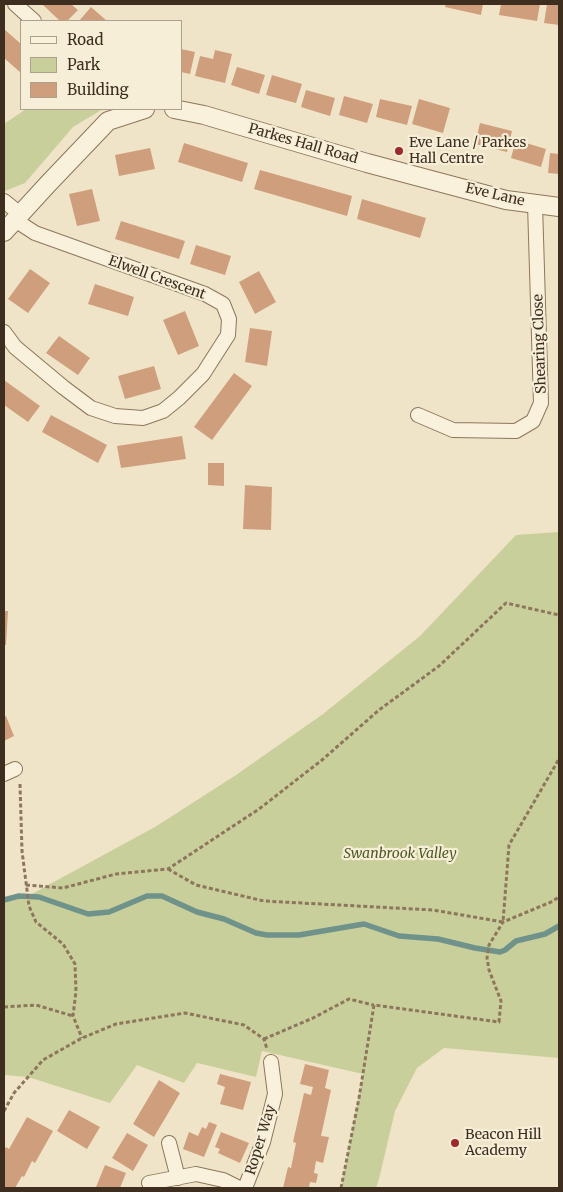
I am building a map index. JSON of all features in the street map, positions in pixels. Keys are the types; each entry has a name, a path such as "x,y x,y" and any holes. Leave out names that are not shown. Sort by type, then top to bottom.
{"street":[{"path":"15,4 33,20"},
{"path":"4,201 13,222 108,121 142,110"},
{"name":"Parkes Hall Road","path":"179,110 204,115 432,180"},
{"name":"Eve Lane","path":"432,180 506,200 559,207"},
{"name":"Shearing Close","path":"418,415 453,430 516,431 533,421 541,403 535,204"},
{"name":"Elwell Crescent","path":"4,332 15,347 91,408 115,416 143,418 163,411 179,398 203,374 228,335 229,319 223,304 205,294 35,233 13,222"},
{"name":"Roper Way","path":"246,1188 264,1142 274,1094 271,1062"},
{"path":"169,1143 178,1178"},
{"path":"149,1183 196,1174 223,1180 239,1188"}],"path":[{"path":"26,885 64,888 116,874 168,869 259,809 322,760 379,710 440,666 506,603 559,615"},
{"path":"264,1039 313,1018 349,999 374,1005 499,1022 501,1001 489,970 488,958 489,944 503,922 509,845 559,759"},
{"path":"9,772 20,776 22,852 29,906 36,922 63,944 75,964 76,991 73,1016 82,1038"},
{"path":"168,869 196,885 264,901 432,910 503,922 559,897"},
{"path":"4,1007 36,1005 73,1016"},
{"path":"341,1188 359,1098 374,1005"},
{"path":"4,1111 14,1093 43,1060 82,1038 116,1024 186,1013 244,1025 264,1039 271,1062"}],"green space":[{"path":"25,110 101,110 73,127 25,183 4,191 4,124"},
{"name":"Swanbrook Valley","path":"559,532 559,1058 444,1048 417,1068 395,1111 376,1188 341,1188 363,1074 262,1051 256,1077 197,1063 184,1083 137,1065 110,1103 28,1077 4,1075 4,903 28,896 155,827 236,775 323,714 420,636 516,535"}],"building":[{"path":"42,4 71,4 78,10 68,20 59,20"},
{"path":"446,4 483,4 481,15 445,7"},
{"path":"501,4 540,4 537,21 499,15"},
{"path":"547,4 559,4 559,25 544,23"},
{"path":"91,7 106,20 80,20"},
{"path":"4,29 20,43 20,72 4,58"},
{"path":"182,49 195,52 190,74 182,72"},
{"path":"215,50 232,54 225,83 195,76 200,56 213,59"},
{"path":"237,67 265,75 259,94 231,85"},
{"path":"272,75 302,84 296,103 266,95"},
{"path":"306,90 335,98 330,116 301,107"},
{"path":"344,96 373,104 367,123 339,115"},
{"path":"380,99 412,106 407,125 376,117"},
{"path":"419,99 450,108 443,133 412,124"},
{"path":"480,123 512,131 507,152 475,144"},
{"path":"516,140 546,149 541,167 511,158"},
{"path":"184,143 248,163 242,182 178,162"},
{"path":"150,148 155,169 119,176 115,155"},
{"path":"550,153 559,154 559,174 548,173"},
{"path":"260,170 352,196 347,216 254,189"},
{"path":"92,189 100,221 77,226 69,194"},
{"path":"362,199 426,218 420,238 357,219"},
{"path":"121,221 185,241 179,259 115,239"},
{"path":"196,245 231,256 225,275 190,264"},
{"path":"30,269 50,283 28,313 8,299"},
{"path":"259,271 276,302 255,314 239,282"},
{"path":"95,284 134,297 128,316 88,304"},
{"path":"185,311 199,346 178,355 163,320"},
{"path":"250,328 272,331 267,366 245,362"},
{"path":"59,336 90,358 78,375 46,353"},
{"path":"154,366 161,389 125,399 118,376"},
{"path":"234,373 252,386 212,440 194,427"},
{"path":"4,380 40,406 28,422 4,405"},
{"path":"51,415 107,445 98,463 42,432"},
{"path":"182,436 186,459 121,468 117,446"},
{"path":"208,463 224,463 224,486 208,485"},
{"path":"245,485 272,487 271,530 243,529"},
{"path":"4,611 8,611 6,645 4,645"},
{"path":"6,716 14,736 4,741 4,717"},
{"path":"305,1064 329,1070 325,1088 331,1090 321,1136 329,1137 323,1163 316,1161 314,1173 318,1174 316,1183 310,1182 309,1188 283,1188 288,1167 291,1168 296,1143 293,1142 304,1093 311,1095 313,1087 300,1084"},
{"path":"220,1074 251,1082 243,1110 220,1104 225,1087 217,1084"},
{"path":"159,1080 180,1093 154,1137 133,1124"},
{"path":"69,1110 100,1127 87,1149 57,1131"},
{"path":"27,1117 53,1131 35,1163 32,1161 24,1177 22,1176 15,1188 4,1188 4,1150 6,1147 9,1149"},
{"path":"209,1122 217,1125 204,1157 183,1149 189,1132 198,1136 202,1127 206,1129"},
{"path":"221,1132 249,1143 240,1163 218,1153 220,1149 215,1147"},
{"path":"127,1133 148,1145 133,1171 112,1158"},
{"path":"105,1165 126,1173 120,1188 96,1187"}],"waterway":[{"path":"4,900 19,896 39,897 88,914 109,912 147,896 162,896 197,912 224,919 256,933 267,935 299,935 364,924 399,936 438,939 500,952 516,941 545,934 559,926"}],"place":[{"name":"Eve Lane / Parkes Hall Centre","path":"399,151"},
{"name":"Beacon Hill Academy","path":"455,1143"}]}
